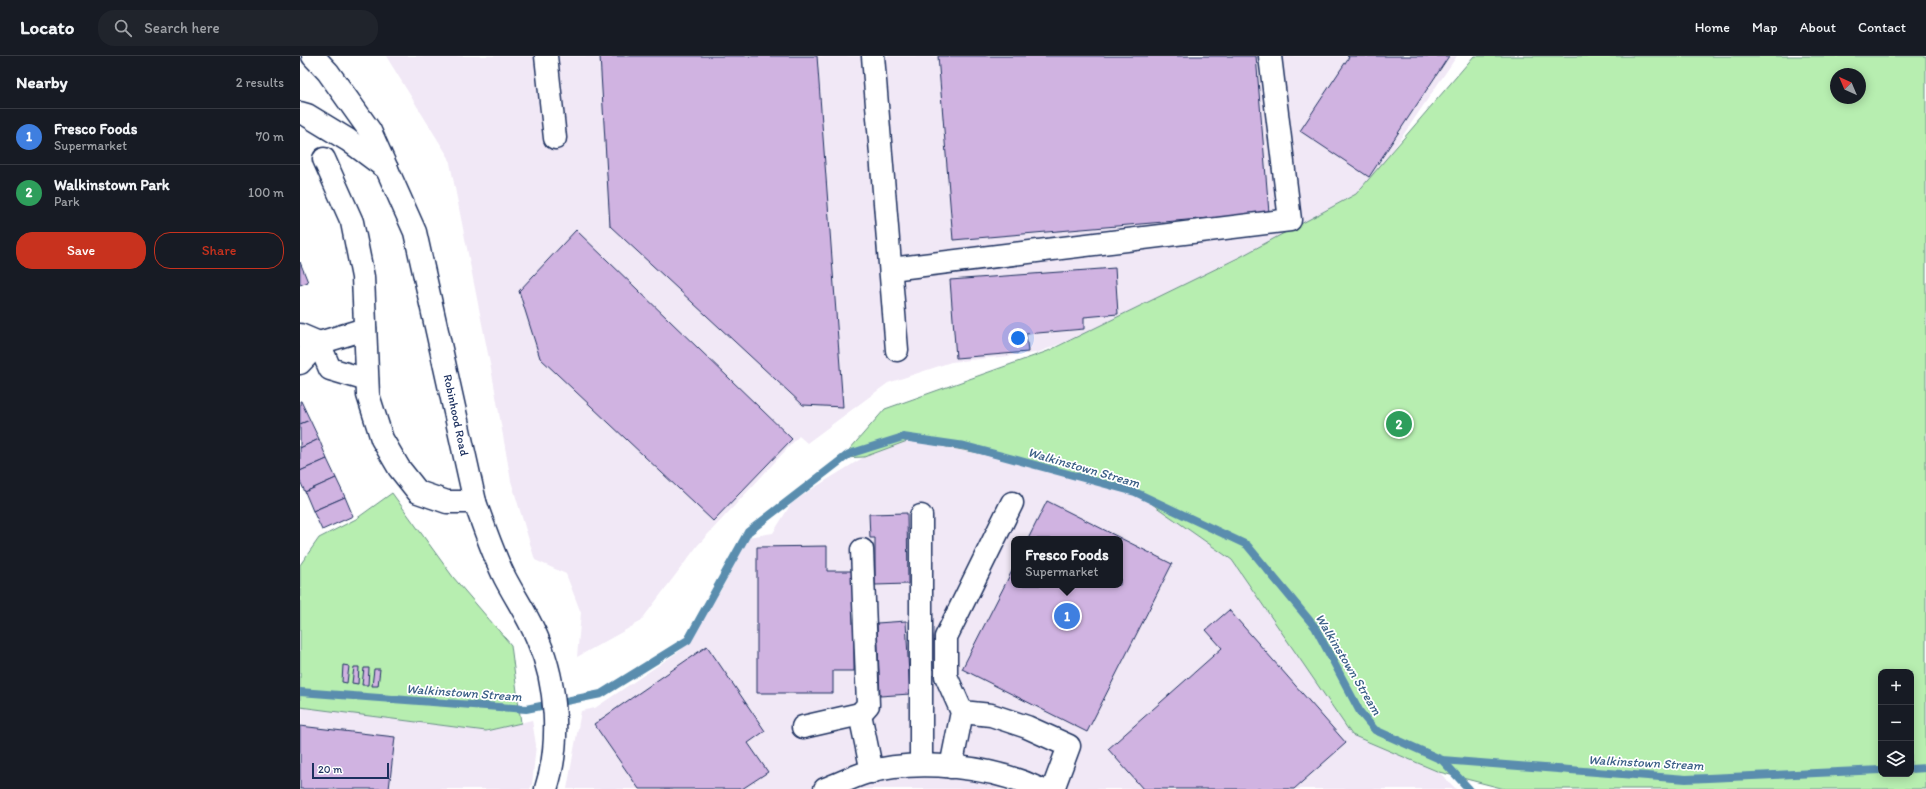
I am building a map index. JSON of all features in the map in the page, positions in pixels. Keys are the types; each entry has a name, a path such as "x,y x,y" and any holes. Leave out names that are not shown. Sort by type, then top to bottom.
{"street":[{"name":"Robinhood Road","path":"313,56 328,72 370,132 416,232 475,502 489,541 505,578 539,641 553,687 555,720 553,759 546,789"},
{"path":"546,56 555,138"},
{"path":"873,56 897,350"},
{"path":"890,269 1290,220 1270,56"},
{"path":"300,113 307,115 348,140 387,169"},
{"path":"324,159 352,222 363,277 368,395 382,439 399,468 418,492 447,502 475,502"},
{"path":"310,339 365,329"},
{"path":"300,362 310,339"},
{"path":"310,339 330,369 367,380"},
{"path":"951,767 962,712 946,676 946,637 1012,503"},
{"path":"921,516 921,764"},
{"path":"803,727 860,714 868,705 862,550"},
{"path":"962,712 991,715 1027,728 1068,746 1053,789"},
{"path":"860,714 872,772"},
{"path":"826,789 872,772 921,764 1000,774 1039,789"}],"shaded area":[{"path":"386,56 1457,56 1367,188 1174,298 1037,353 951,362 888,383 807,443 799,436 698,545 640,622 577,657 581,613 566,574 535,560 511,481 493,379 449,158"},
{"path":"910,440 979,453 1135,492 1232,560 1352,735 1439,772 1456,789 567,789 581,711 595,708 681,650 713,594 720,592 748,537 773,533 791,504 864,457"},
{"path":"300,707 486,731 532,720 536,745 532,785 530,789 300,789"}],"green space":[{"path":"1474,56 1926,56 1926,789 1505,789 1439,772 1352,735 1232,560 1135,492 979,453 910,440 864,457 842,458 885,409 1048,351 1240,257 1356,194"},
{"path":"392,493 453,577 511,645 521,723 486,731 300,707 300,565 319,538 356,519"}],"building":[{"path":"600,56 817,56 843,407 803,405 610,226"},
{"path":"938,56 1256,56 1269,213 953,240"},
{"path":"1347,56 1449,56 1369,177 1300,131 1349,57"},
{"path":"576,230 792,439 713,521 540,358 519,291"},
{"path":"300,262 308,282 300,285"},
{"path":"1115,268 1118,314 1084,317 1084,329 1026,334 1028,352 956,358 950,280"},
{"path":"300,401 310,420 300,424"},
{"path":"310,420 319,439 300,448 300,424"},
{"path":"319,439 327,459 300,471 300,448"},
{"path":"327,459 336,478 305,492 300,481 300,471"},
{"path":"336,478 345,497 313,511 305,492"},
{"path":"345,497 353,516 322,530 313,511"},
{"path":"1047,501 1116,536 1030,536"},
{"path":"907,513 908,584 875,585 875,538 870,538 869,514"},
{"path":"1123,539 1172,564 1087,732 962,669 1011,573 1011,588 1123,588"},
{"path":"827,546 827,571 854,571 854,671 833,671 833,693 757,693 757,547"},
{"path":"1229,610 1346,743 1294,789 1143,789 1108,749 1222,648 1206,630"},
{"path":"906,621 910,694 880,696 877,623"},
{"path":"707,646 765,731 748,743 768,772 742,789 639,789 594,724"},
{"path":"343,665 349,666 347,683 342,682"},
{"path":"354,667 359,667 358,684 352,683"},
{"path":"364,668 369,668 368,685 362,685"},
{"path":"374,669 380,669 378,686 372,686"},
{"path":"300,726 395,737 389,789 300,789"}],"waterway":[{"name":"Walkinstown Stream","path":"300,692 526,709 601,694 688,640 748,532 849,454 903,437 965,446 1135,492 1247,545 1315,627 1360,712 1375,730 1442,760 1686,779 1878,770"},
{"path":"1442,760 1469,789"},
{"name":"Walkinstown Stream","path":"1914,769 1926,768"}],"place":[{"name":"Walkinstown Park","path":"1399,424"},
{"name":"Fresco Foods","path":"1067,616"}]}
